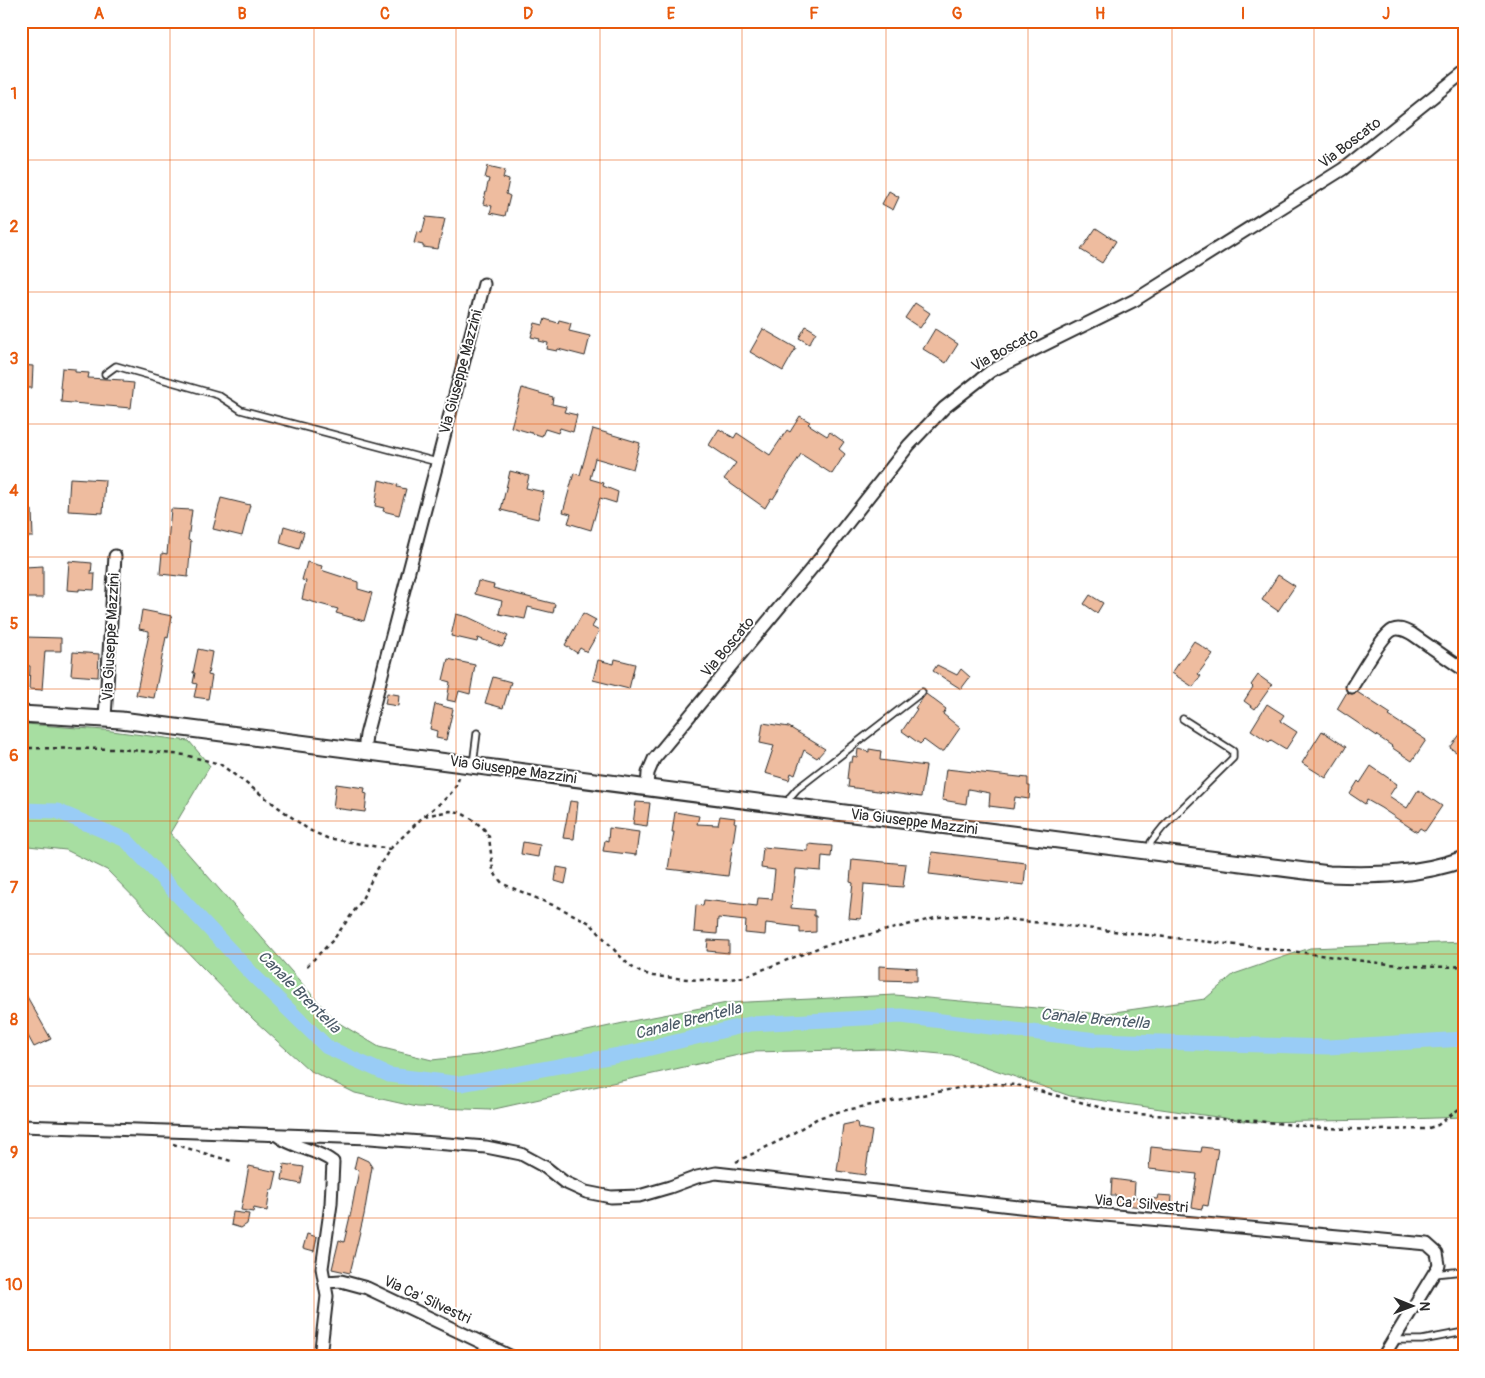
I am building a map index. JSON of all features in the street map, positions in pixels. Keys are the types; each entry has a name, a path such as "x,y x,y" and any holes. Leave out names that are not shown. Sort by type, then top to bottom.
{"main road":[{"name":"Via Giuseppe Mazzini","path":"21,714 105,718 1329,874 1383,875 1414,872 1442,867 1464,859"}],"street":[{"name":"Via Boscato","path":"647,788 648,773 654,759 821,557 909,446 944,408 991,371 1135,300 1343,169 1464,72"},
{"name":"Via Giuseppe Mazzini","path":"364,751 364,742 484,284"},
{"name":"Via Giuseppe Mazzini","path":"105,718 115,556"},
{"path":"1352,688 1385,636 1394,630 1403,629 1412,634 1464,670"},
{"path":"21,1126 418,1141 503,1150 521,1154 545,1167 564,1182 586,1192 611,1197 639,1196 670,1188 697,1177 722,1173"},
{"path":"277,1135 294,1145 324,1155 333,1162 331,1204 322,1268 327,1296 320,1357"},
{"name":"Via Ca' Silvestri","path":"722,1173 1038,1210 1427,1244 1436,1253 1439,1265 1383,1357"},
{"name":"Via Ca' Silvestri","path":"326,1282 341,1281 367,1288 512,1357"}],"lane":[{"path":"105,374 116,366 218,395 241,410 437,462"},
{"path":"789,806 790,797 797,789 922,692"},
{"path":"1150,852 1151,842 1163,827 1233,758 1232,751 1183,718"},
{"path":"467,764 477,733"},
{"path":"1433,1274 1464,1271"},
{"path":"1393,1340 1422,1340 1464,1332"}],"path":[{"path":"21,748 120,749 185,755 220,764 309,830 327,838 390,849"},
{"path":"307,966 333,940 360,903 376,871 390,849 451,793 458,785 467,764"},
{"path":"424,816 450,811 459,812 472,819 484,829 489,837 493,870 503,884 590,923 630,966 640,972 653,976 698,980 722,980 744,977 823,946 939,917 970,915 1200,940 1394,964 1428,967 1464,966"},
{"path":"722,1173 725,1166 750,1156 785,1138 818,1118 841,1111 958,1088 995,1084 1017,1084 1120,1113 1257,1121 1323,1128 1426,1129 1438,1124 1464,1106"},
{"path":"159,1130 157,1136 176,1145 231,1161"}],"green space":[{"path":"26,724 104,730 189,741 210,766 170,833 334,1020 379,1047 432,1060 477,1055 637,1020 727,1003 895,995 1101,1014 1205,999 1234,974 1310,948 1464,942 1464,1117 1252,1122 1070,1096 952,1055 887,1049 752,1052 490,1110 417,1107 355,1093 309,1070 254,1020 107,870 66,850 28,846 21,854 21,728"}],"building":[{"path":"488,166 505,170 503,178 509,180 506,194 510,196 505,216 490,213 492,206 483,204 489,179 485,178"},
{"path":"889,191 899,197 893,210 882,204"},
{"path":"426,217 445,219 438,249 423,247 423,245 414,243 417,232 422,233"},
{"path":"1096,228 1116,241 1102,263 1081,250"},
{"path":"915,303 930,313 920,328 905,318"},
{"path":"545,319 558,323 559,320 571,323 569,331 590,336 585,356 558,349 557,351 547,349 548,343 531,337 535,323 543,325"},
{"path":"806,326 816,332 809,344 799,338"},
{"path":"763,329 796,348 783,371 750,352"},
{"path":"935,329 958,344 946,363 923,349"},
{"path":"21,365 33,366 32,388 21,388"},
{"path":"62,368 75,369 75,372 89,373 88,378 123,380 123,382 134,383 131,408 61,402"},
{"path":"522,388 553,397 552,404 566,407 564,412 577,415 573,432 560,428 558,433 545,429 542,436 511,427"},
{"path":"800,416 810,422 808,424 827,436 830,432 844,442 839,449 845,454 832,474 801,454 773,499 771,498 765,508 724,479 736,463 709,445 719,429 734,438 737,433 770,455 787,430 790,432"},
{"path":"593,429 640,443 633,469 595,458 590,479 604,483 603,486 618,492 616,503 600,498 591,530 568,523 571,514 563,512 574,473 580,475"},
{"path":"510,471 529,476 526,488 544,492 538,519 501,510"},
{"path":"70,478 105,480 103,513 68,511"},
{"path":"379,480 406,489 399,515 383,511 384,508 375,506"},
{"path":"221,498 250,505 242,536 213,529"},
{"path":"171,509 192,510 188,540 191,541 188,577 160,574 162,553 167,554"},
{"path":"21,510 32,510 33,537 21,537"},
{"path":"284,526 304,532 299,549 280,543"},
{"path":"69,561 92,563 91,574 95,574 94,590 67,590"},
{"path":"307,562 322,566 321,570 358,582 358,589 372,593 364,621 336,613 338,609 302,599 306,581 302,580"},
{"path":"43,566 43,598 24,598 24,567"},
{"path":"1278,575 1295,586 1278,611 1262,600"},
{"path":"478,581 494,585 493,588 555,604 553,613 528,607 525,619 499,614 502,601 475,594"},
{"path":"1090,595 1103,603 1097,613 1084,604"},
{"path":"142,610 172,616 154,698 136,695 149,634 149,631 139,629"},
{"path":"583,613 596,620 592,627 599,631 587,652 580,648 577,653 565,645"},
{"path":"456,614 468,617 508,636 502,647 478,638 477,642 451,636"},
{"path":"25,637 61,638 61,651 45,651 42,690 29,689 30,666 22,665"},
{"path":"1194,641 1213,654 1198,674 1201,676 1193,687 1172,673"},
{"path":"198,649 212,652 208,675 212,676 208,699 194,697 197,684 193,683 195,673 193,673"},
{"path":"73,652 99,654 98,677 71,675"},
{"path":"448,659 475,665 470,694 459,691 456,702 447,700 450,682 443,680"},
{"path":"615,659 635,664 629,689 593,680 598,660 614,664"},
{"path":"937,665 957,675 961,669 970,677 961,689 933,671"},
{"path":"1258,675 1272,685 1255,709 1244,701"},
{"path":"493,677 511,682 503,708 485,703"},
{"path":"1347,692 1352,694 1357,692 1426,740 1412,761 1337,709"},
{"path":"387,693 399,695 398,706 385,704"},
{"path":"926,694 946,709 943,714 960,728 944,751 939,751 924,740 920,744 902,731 917,709 915,708"},
{"path":"435,704 453,709 446,740 436,738 437,731 430,729"},
{"path":"1267,704 1284,715 1280,721 1297,732 1286,749 1271,740 1269,742 1251,730"},
{"path":"763,723 789,727 825,749 817,758 804,750 795,775 791,773 789,780 765,773 774,746 760,743"},
{"path":"1464,729 1464,757 1450,748"},
{"path":"1322,731 1346,747 1326,778 1302,763"},
{"path":"858,749 869,752 869,749 881,751 880,760 926,766 921,797 848,787 849,762 852,762 853,756 857,757"},
{"path":"1371,766 1397,784 1389,796 1407,808 1418,790 1442,806 1425,831 1420,828 1417,832 1367,800 1365,804 1350,794"},
{"path":"946,769 1028,778 1028,786 1030,786 1029,799 1015,797 1013,809 989,806 990,793 968,789 966,804 942,800"},
{"path":"336,784 365,788 364,793 367,794 365,812 333,808"},
{"path":"570,801 578,802 574,839 563,838"},
{"path":"636,802 650,803 647,826 633,824"},
{"path":"675,812 699,816 697,824 718,825 720,816 735,818 734,822 736,823 728,876 668,869"},
{"path":"609,828 639,832 636,855 603,851 605,840 608,841"},
{"path":"523,842 540,845 538,857 521,854"},
{"path":"808,844 832,846 831,857 822,856 821,871 796,869 791,908 814,910 816,932 800,933 800,927 766,923 765,935 745,933 746,921 718,918 717,934 694,932 696,905 703,906 704,900 757,906 758,898 772,899 775,870 761,868 763,847 808,851"},
{"path":"932,852 1026,863 1024,885 929,874"},
{"path":"852,859 906,864 903,887 864,884 861,919 849,918 853,883 850,882"},
{"path":"557,867 568,869 565,884 555,881"},
{"path":"708,940 729,941 729,953 707,951"},
{"path":"879,966 917,968 917,981 879,980"},
{"path":"21,986 51,1039 34,1047 21,1023"},
{"path":"857,1122 858,1128 872,1131 865,1175 837,1171 843,1125"},
{"path":"1151,1147 1201,1152 1202,1147 1218,1149 1208,1206 1203,1205 1202,1209 1192,1207 1197,1174 1149,1169"},
{"path":"357,1156 368,1161 372,1167 364,1215 350,1273 332,1269 339,1240 344,1242 351,1212 359,1170 354,1169"},
{"path":"284,1164 304,1167 301,1184 282,1180"},
{"path":"249,1166 277,1172 273,1190 270,1190 267,1211 254,1208 253,1212 241,1210"},
{"path":"1112,1179 1135,1182 1134,1197 1157,1199 1158,1195 1172,1196 1171,1210 1115,1204 1116,1195 1111,1195"},
{"path":"233,1212 249,1214 247,1224 241,1228 231,1225"},
{"path":"307,1234 317,1237 314,1251 303,1248"}],"waterway":[{"name":"Canale Brentella","path":"21,810 57,811 126,840 255,977 327,1047 389,1075 461,1084 630,1053 750,1024 901,1016 1096,1040 1328,1047 1464,1039"}]}
